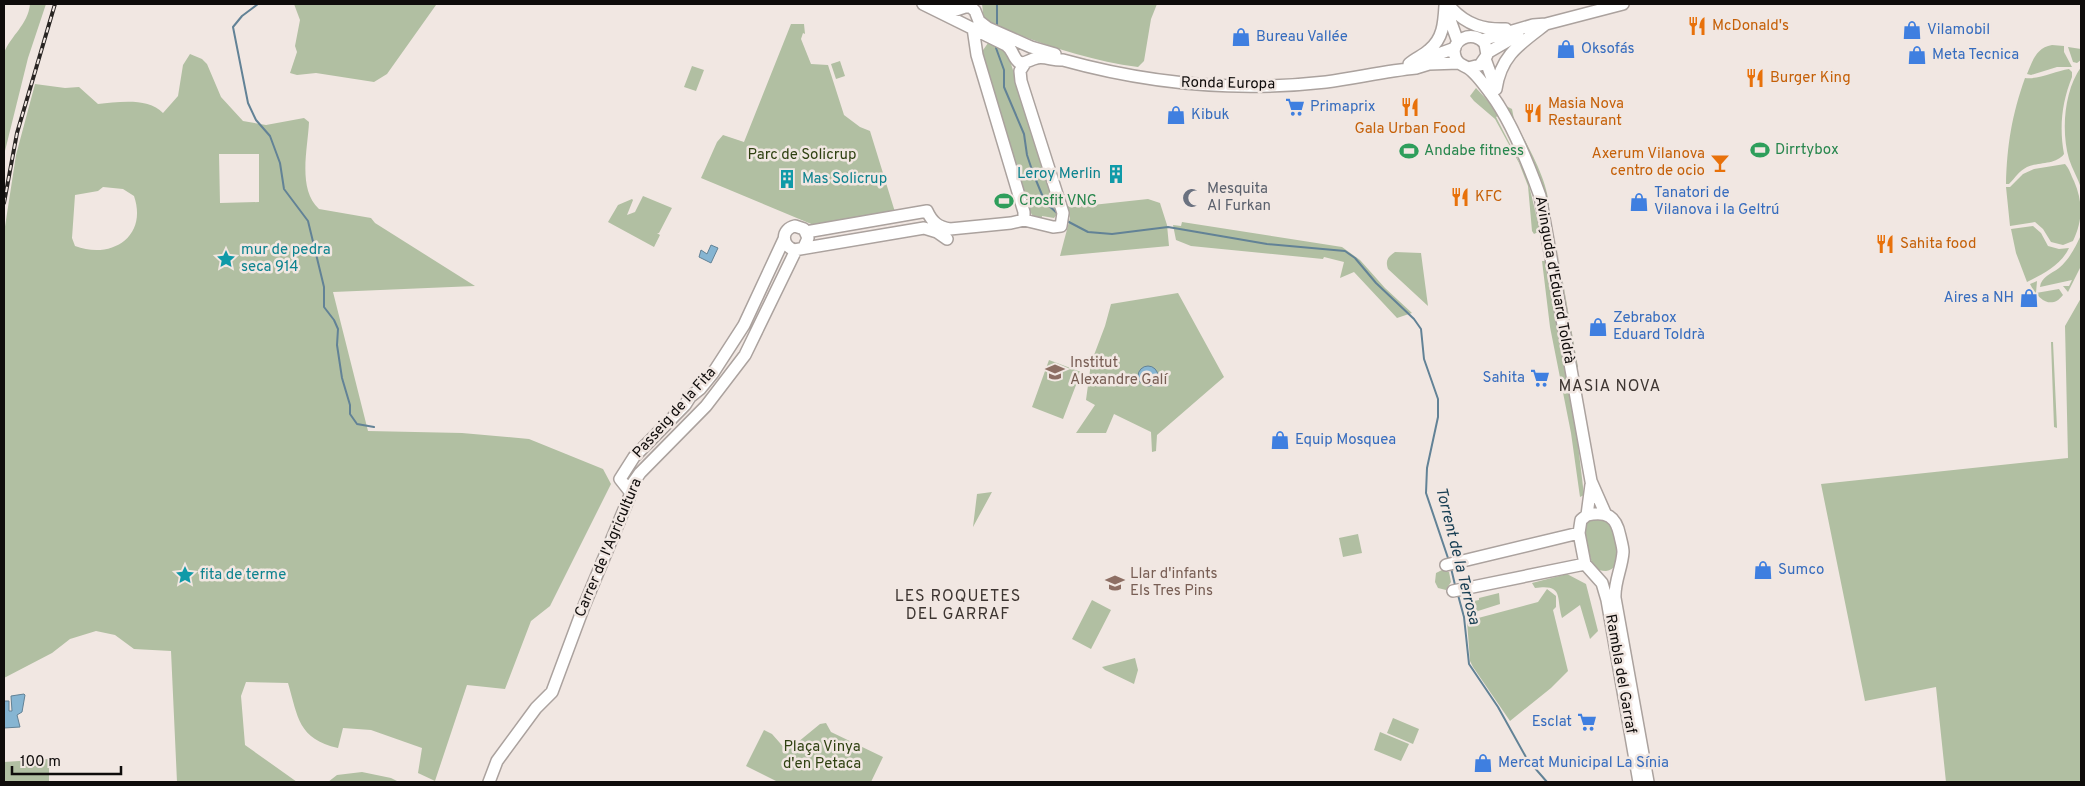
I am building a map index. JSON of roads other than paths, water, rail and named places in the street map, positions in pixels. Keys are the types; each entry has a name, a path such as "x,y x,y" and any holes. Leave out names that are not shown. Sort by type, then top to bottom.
{"street":[{"path":"923,4 1011,48 1018,61 1028,61"},
{"name":"Ronda Europa","path":"938,4 953,11 966,6 972,8 976,16 988,28 1027,45 1056,54 1063,60"},
{"path":"1464,66 1478,67 1486,56 1512,38 1532,30 1623,4"},
{"path":"1447,6 1466,22 1476,26 1489,29 1515,30"},
{"path":"1447,6 1461,26 1486,47 1486,56 1504,115"},
{"path":"1447,6 1457,45 1455,56 1492,95 1504,115"},
{"path":"1413,66 1437,42 1443,29 1447,6"},
{"path":"961,9 958,15 967,25 977,56 1024,212 1024,220"},
{"path":"967,25 974,22 976,16"},
{"path":"1457,45 1465,37 1477,38 1533,25 1541,28"},
{"path":"1496,88 1500,68 1509,54 1541,28"},
{"path":"800,248 808,240 806,232 800,226 792,226 786,231 784,239 788,247 800,248 836,244 928,224 941,227 948,234 1024,220 1053,227 1061,226 1063,213 1021,81 1020,71 1033,52 1027,45 1017,46 1014,54"},
{"name":"Ronda Europa","path":"1413,66 1457,45"},
{"name":"Ronda Europa","path":"1028,61 1041,58 1054,61 1063,60 1125,76 1177,83 1237,86 1276,86 1327,81 1430,64 1464,66"},
{"path":"1413,66 1456,71 1470,79 1495,102"},
{"name":"Avinguda d'Eduard Toldrà","path":"1504,115 1531,171 1540,196 1591,481"},
{"path":"806,232 927,212 928,224"},
{"name":"Passeig de la Fita","path":"631,493 620,479 634,457 685,405 690,397 700,389 713,373 744,325 784,239"},
{"name":"Carrer de l'Agricultura","path":"489,782 497,761 536,708 552,692 584,606 631,493 633,483 640,473 706,406 746,355 800,248"},
{"path":"1591,481 1606,515"},
{"path":"1586,515 1591,481"},
{"path":"1595,513 1606,515 1614,519 1619,530 1623,550 1619,569 1602,576 1588,567 1579,533 1581,520 1586,515 1595,513"},
{"path":"1446,565 1579,533"},
{"path":"1453,591 1588,567"},
{"name":"Rambla del Garraf","path":"1588,567 1602,583 1607,600 1639,782"},
{"name":"Rambla del Garraf","path":"1619,569 1615,598 1648,782"}],"water":[{"path":"711,245 718,248 711,263 699,257 701,250 707,254"},
{"path":"1144,366 1152,366 1158,372 1158,380 1152,386 1144,386 1138,380 1138,372"},
{"path":"24,694 22,712 17,715 20,727 4,728 4,701 9,701 9,711 12,711 11,696"}],"waterway":[{"path":"258,4 242,16 233,27 248,103 256,120 270,136 280,163 284,189 308,221 324,287 324,307 338,329 337,345 342,378 350,405 350,414 357,424 374,427"},
{"name":"Torrent de la Terrosa","path":"997,4 997,25"},
{"name":"Torrent de la Terrosa","path":"996,48 1004,70 1004,87 1024,134 1027,155 1033,173 1045,202 1059,215"},
{"name":"Torrent de la Terrosa","path":"1067,221 1088,232 1112,234 1168,227 1267,244 1345,251 1355,258 1376,283 1414,319 1421,329 1424,359 1438,399 1438,417 1427,468 1426,493 1449,561"},
{"name":"Torrent de la Terrosa","path":"1451,568 1455,585"},
{"name":"Torrent de la Terrosa","path":"1458,595 1464,617 1469,664 1498,707 1527,759 1547,782"}],"railway":[{"path":"4,203 17,133 55,4"}],"place":[{"name":"McDonald's","path":"1697,26"},
{"name":"Vilamobil","path":"1912,30"},
{"name":"Bureau Vallée","path":"1241,37"},
{"name":"Oksofás","path":"1566,49"},
{"name":"Meta Tecnica","path":"1917,55"},
{"name":"Burger King","path":"1755,78"},
{"name":"Primaprix","path":"1295,107"},
{"name":"Gala Urban Food","path":"1410,107"},
{"name":"Masia Nova Restaurant","path":"1533,113"},
{"name":"Kibuk","path":"1176,115"},
{"name":"Dirrtybox","path":"1760,150"},
{"name":"Andabe fitness","path":"1409,151"},
{"name":"Axerum Vilanova centro de ocio","path":"1720,163"},
{"name":"Leroy Merlin","path":"1116,174"},
{"name":"Mas Solicrup","path":"787,179"},
{"name":"KFC","path":"1460,197"},
{"name":"Mesquita Al Furkan","path":"1192,198"},
{"name":"Crosfit VNG","path":"1004,201"},
{"name":"Tanatori de Vilanova i la Geltrú","path":"1639,202"},
{"name":"Sahita food","path":"1885,244"},
{"name":"mur de pedra seca 914","path":"226,259"},
{"name":"Aires a NH","path":"2029,298"},
{"name":"Zebrabox Eduard Toldrà","path":"1598,327"},
{"name":"Institut Alexandre Galí","path":"1055,372"},
{"name":"Sahita","path":"1540,378"},
{"name":"Equip Mosquea","path":"1280,440"},
{"name":"Sumco","path":"1763,570"},
{"name":"fita de terme","path":"185,575"},
{"name":"Llar d'infants Els Tres Pins","path":"1115,583"},
{"name":"Esclat","path":"1587,722"},
{"name":"Mercat Municipal La Sínia","path":"1483,763"}],"district":[{"name":"MASIA NOVA","path":"1610,387"},
{"name":"LES ROQUETES DEL GARRAF","path":"958,606"}],"park label":[{"name":"Parc de Solicrup","path":"802,155"},
{"name":"Plaça Vinya d'en Petaca","path":"822,756"}]}
